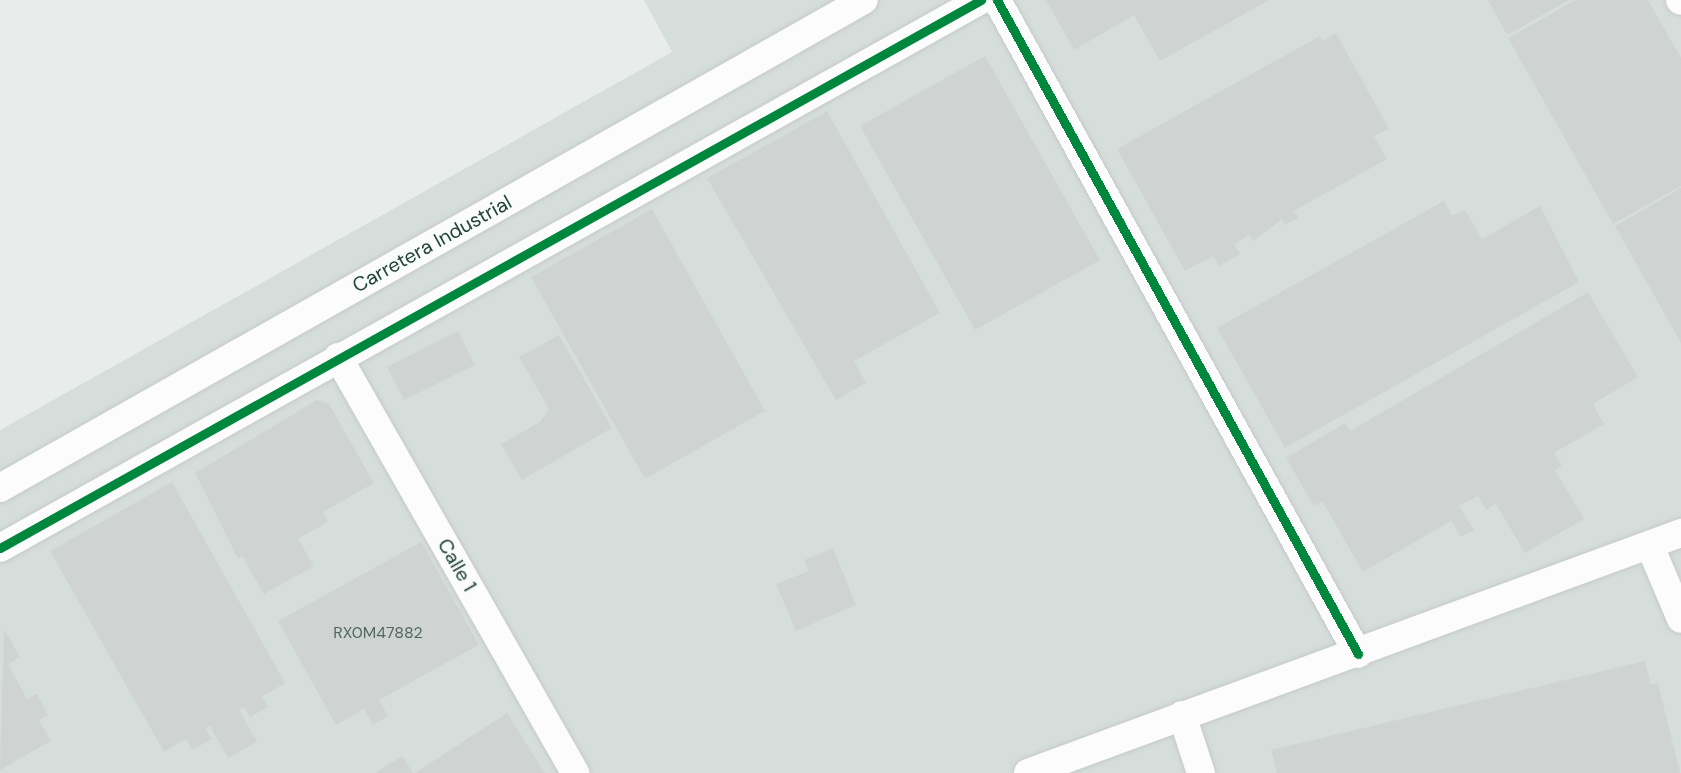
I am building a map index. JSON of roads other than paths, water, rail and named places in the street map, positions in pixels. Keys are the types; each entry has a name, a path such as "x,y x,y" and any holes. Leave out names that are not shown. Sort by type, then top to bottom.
{"street":[{"name":"Carretera Industrial","path":"0,488 864,0"},
{"path":"0,548 338,357 981,0"},
{"path":"997,0 1358,654"},
{"name":"Calle 1","path":"338,357 575,773"},
{"path":"1028,773 1182,715 1358,654 1681,533"},
{"path":"1650,546 1681,619"},
{"path":"1182,715 1201,773"}]}
